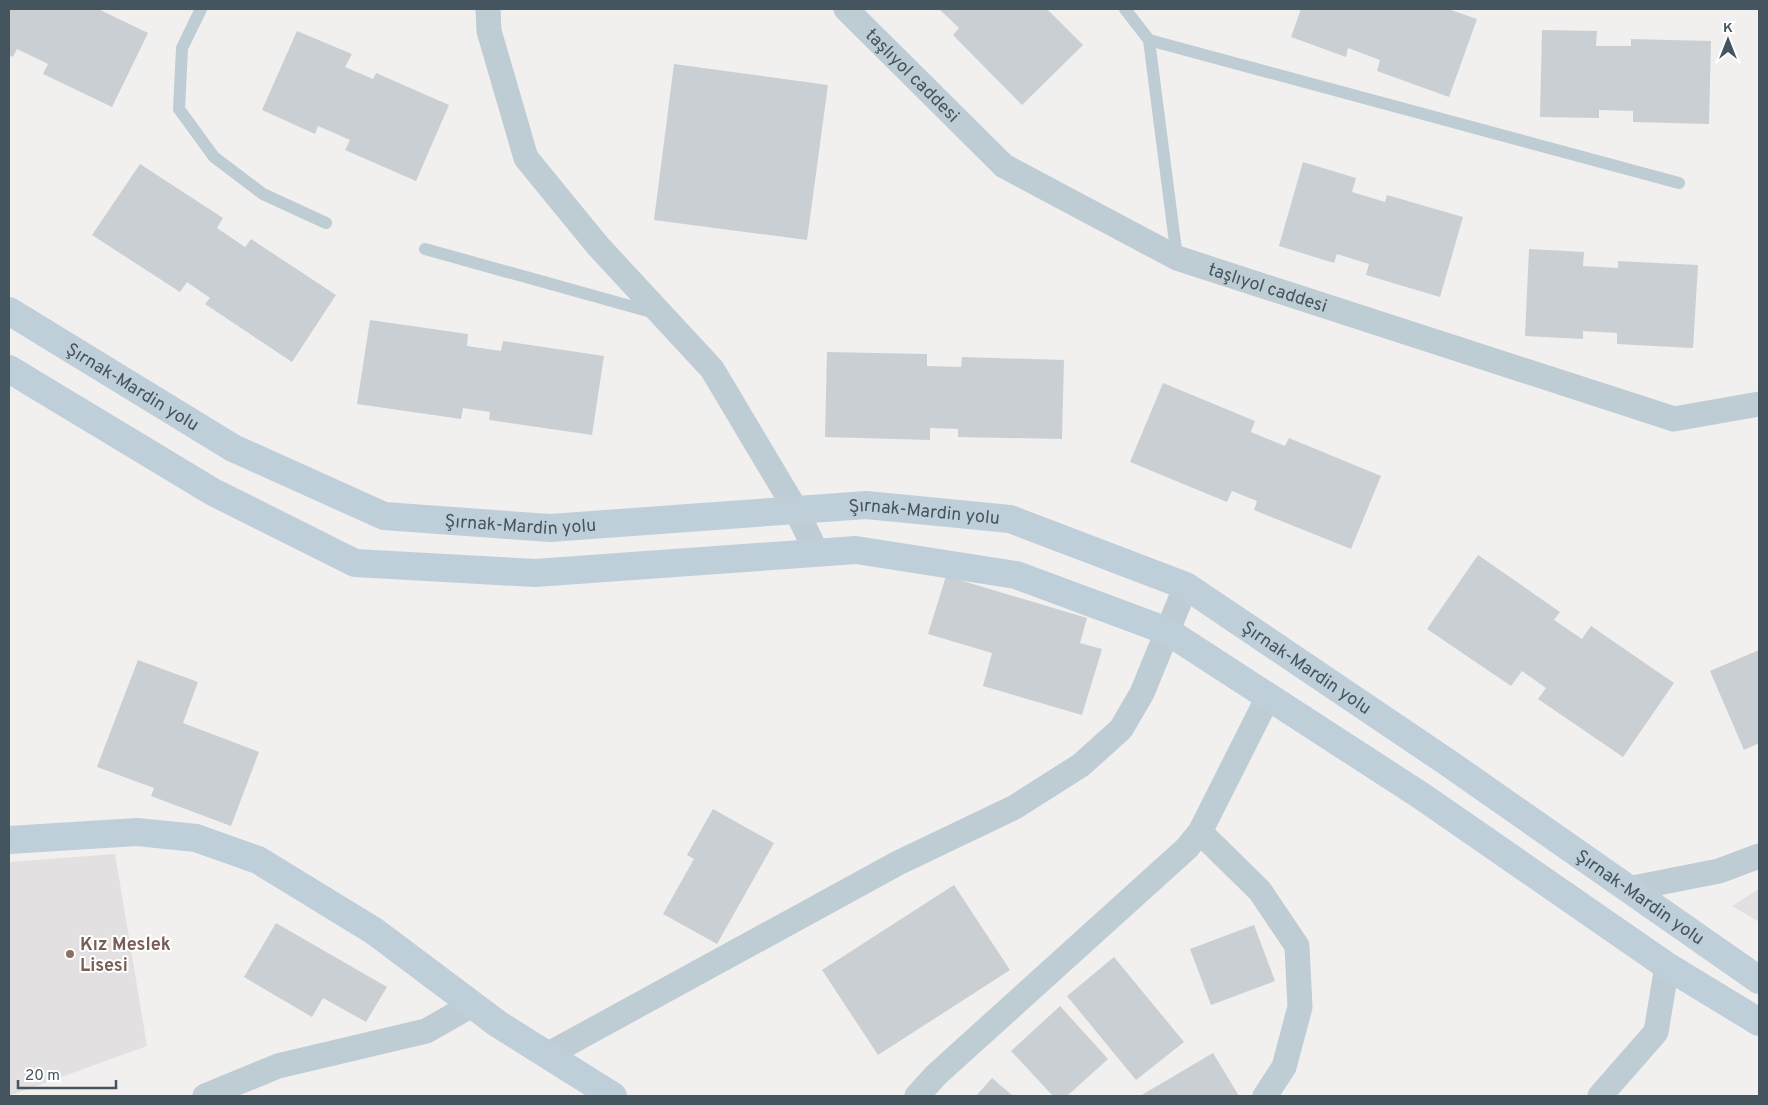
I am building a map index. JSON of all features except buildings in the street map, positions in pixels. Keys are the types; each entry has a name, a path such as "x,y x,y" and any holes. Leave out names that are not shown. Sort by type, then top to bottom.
{"street":[{"path":"488,9 489,31 526,158 598,246 712,369 796,510 817,553"},
{"name":"taşlıyol caddesi","path":"846,9 1004,166 1177,258 1674,419 1759,404"},
{"name":"Şırnak-Mardin yolu","path":"9,310 232,448 384,516 550,528 866,505 1010,519 1186,586 1759,980"},
{"path":"9,369 213,492 355,563 534,573 856,550 1016,575 1167,632 1420,795 1667,966 1759,1022"},
{"path":"547,1055 898,863 1015,807 1080,765 1121,729 1142,694 1186,586"},
{"path":"917,1096 936,1075 1187,848 1200,832 1268,697"},
{"path":"9,840 137,832 196,838 258,860 374,931 472,1005 613,1096"},
{"path":"1200,832 1260,891 1297,946 1300,1007 1284,1067 1265,1096"},
{"path":"1628,889 1719,872 1759,856"},
{"path":"1600,1096 1656,1032 1667,966"},
{"path":"205,1096 278,1066 426,1031 472,1005"}],"lane":[{"path":"201,9 182,48 179,109 214,157 264,194 326,223"},
{"path":"1125,9 1149,40 1177,258"},
{"path":"1149,40 1678,183"},
{"path":"425,249 662,315"}],"shaded area":[{"name":"Kız Meslek Lisesi","path":"115,854 147,1046 9,1096 9,862"},
{"path":"1759,889 1759,922 1732,906"}],"place":[{"name":"Kız Meslek Lisesi","path":"70,954"}]}
